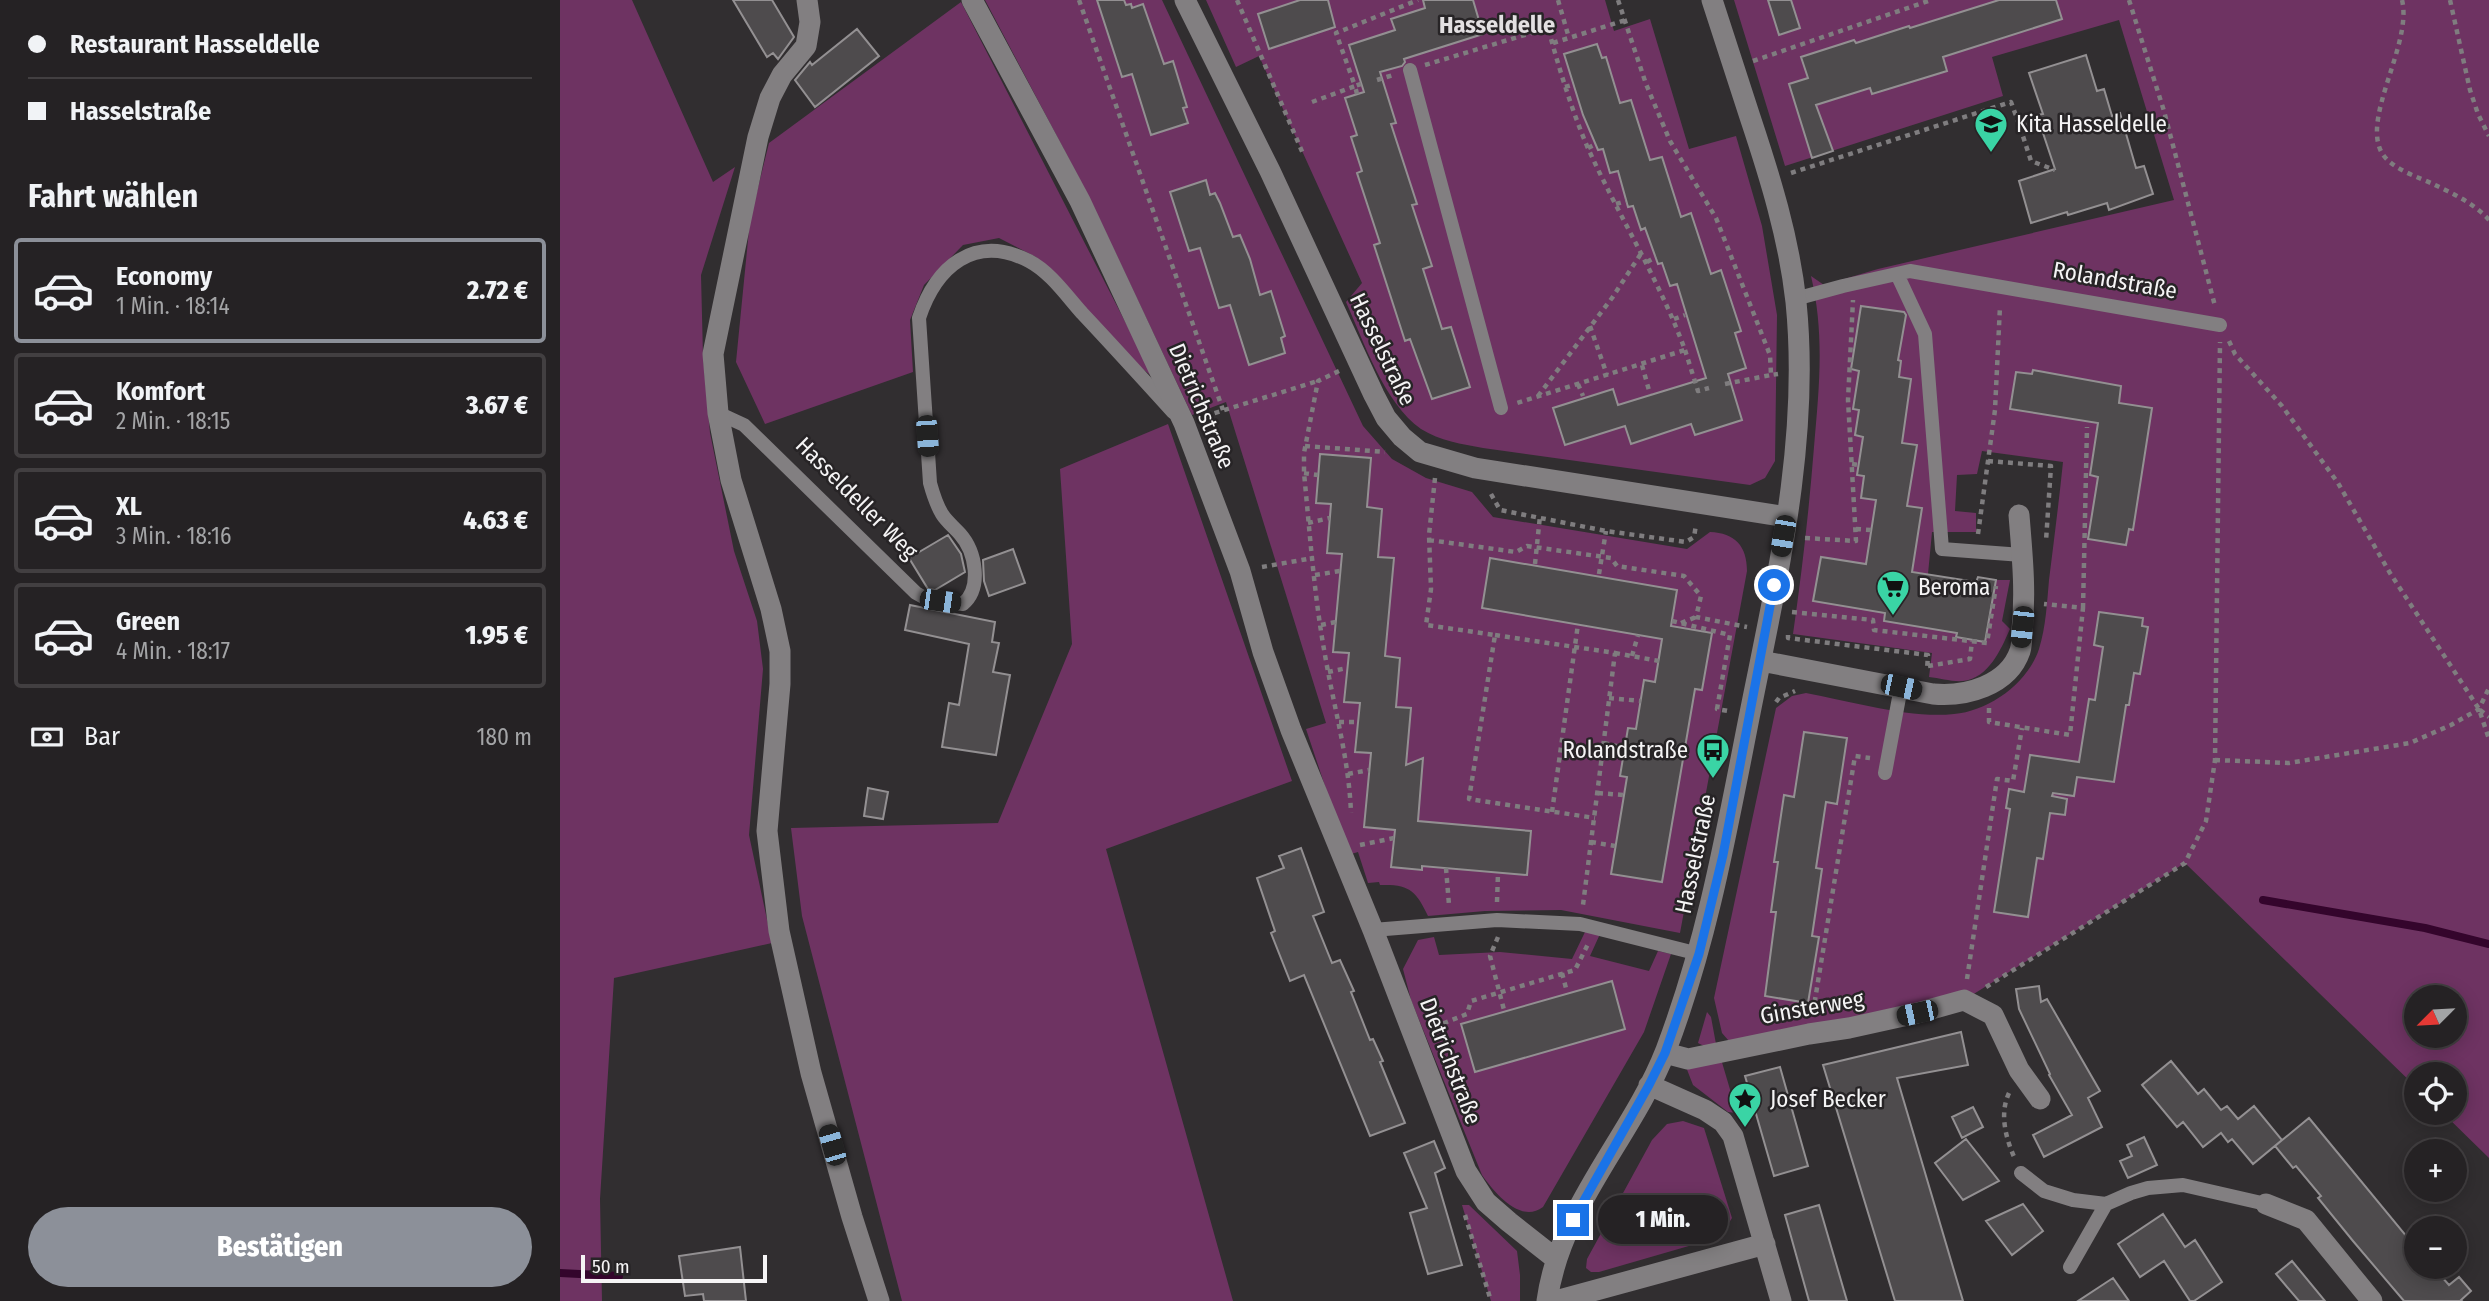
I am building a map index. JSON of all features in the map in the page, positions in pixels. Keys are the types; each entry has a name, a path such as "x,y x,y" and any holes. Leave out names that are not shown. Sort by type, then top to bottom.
{"street":[{"path":"807,0 810,22 806,46 782,75 770,99 758,137 713,354 719,414 731,480 771,610 780,651 780,684 767,831 779,931 811,1073 879,1301"},
{"name":"Dietrichstraße","path":"972,0 1080,201 1184,423 1240,571 1273,678 1346,849 1373,930 1466,1171 1486,1202 1556,1259"},
{"name":"Hasselstraße","path":"1185,0 1270,171 1386,418 1402,437 1420,452 1475,468 1698,503 1785,526"},
{"name":"Hasselstraße","path":"1547,1301 1556,1259 1579,1207 1665,1053 1699,954 1723,855 1761,660 1797,445 1799,370 1796,299 1790,264 1771,179 1712,0"},
{"path":"1761,660 1948,695 1982,688 2011,667 2020,650 2025,603 2019,514"},
{"path":"1964,1000 1993,1014 2019,1070 2040,1100"},
{"name":"Ginsterweg","path":"1665,1053 1688,1059 1849,1028 1964,1000"},
{"path":"1649,1085 1723,1122 1733,1136 1781,1301"},
{"path":"2266,1204 2306,1220 2372,1301"},
{"path":"1556,1301 1765,1244"}],"lane":[{"path":"1410,70 1501,408"},
{"name":"Hasseldeller Weg","path":"719,414 744,425 916,593 925,598 963,604 974,589 973,561 969,546 936,504 930,483 919,318 927,295 937,280 956,261 977,252 989,251 1007,253 1038,266 1184,423"},
{"name":"Rolandstraße","path":"1796,299 1910,271 2220,325"},
{"path":"1897,274 1925,334 1942,550 2022,555"},
{"path":"1885,773 1901,687"},
{"path":"1373,930 1501,920 1580,924 1699,954"},
{"path":"2021,1172 2044,1191 2073,1200 2106,1204 2148,1188 2183,1185 2266,1204"},
{"path":"2070,1267 2106,1204"}],"path":[{"path":"1079,0 1223,410"},
{"path":"1237,0 1304,156"},
{"path":"1357,94 1358,85 1336,33 1418,0"},
{"path":"1558,0 1569,38"},
{"path":"1618,0 1646,84 1670,141 1716,218 1770,355 1771,375"},
{"path":"1735,67 1931,0"},
{"path":"2129,0 2164,111 2220,325 2235,354 2282,406 2338,483 2390,573 2479,709 2489,739"},
{"path":"2402,0 2404,25 2377,124 2384,156 2413,177 2471,204 2489,220"},
{"path":"2450,0 2470,90 2489,135"},
{"path":"1553,43 1626,20"},
{"path":"1377,80 1548,28 1565,87 1588,148 1674,318 1698,391 1709,388"},
{"path":"1312,102 1358,85"},
{"path":"1565,87 1572,85"},
{"path":"1771,179 2011,102 2031,161 2055,170"},
{"path":"2020,127 2039,120"},
{"path":"1588,148 1596,144"},
{"path":"1616,204 1626,201"},
{"path":"1642,251 1538,396 1685,350"},
{"path":"1647,262 1656,257"},
{"path":"1978,537 1995,410 2001,287"},
{"path":"1674,318 1685,315"},
{"path":"1964,1000 2185,863 2206,821 2215,760 2220,325"},
{"path":"1590,326 1606,375"},
{"path":"1785,526 1856,541 1850,328"},
{"path":"1184,423 1318,381 1359,362"},
{"path":"1642,365 1650,394"},
{"path":"1725,384 1799,370"},
{"path":"1318,381 1305,446 1304,473 1321,625 1348,775 1352,822"},
{"path":"1578,384 1583,396"},
{"path":"1982,688 1989,701 1989,722 2070,735 2082,608 2087,427"},
{"path":"1305,446 1387,452 1402,437"},
{"path":"1437,457 1429,540 1431,589 1426,625 1659,661"},
{"path":"1852,464 1859,465"},
{"path":"1475,468 1500,510 1606,531 1686,542 1694,537 1698,503"},
{"path":"1304,473 1318,475"},
{"path":"1535,564 1540,516"},
{"path":"1308,523 1330,518"},
{"path":"1856,529 1871,530"},
{"path":"1599,575 1606,531"},
{"path":"1429,540 1516,552 1527,546 1536,547 1611,558 1617,566 1684,576 1701,596 1696,617"},
{"path":"1240,571 1313,558"},
{"path":"1315,575 1340,571"},
{"path":"1681,623 1696,617 1768,620 1791,612 1873,620 1874,630 1987,643 1996,586"},
{"path":"2025,603 2082,608"},
{"path":"1791,612 1788,638 1928,655 1927,678"},
{"path":"1991,618 2002,622"},
{"path":"1672,621 1730,635 1717,709 1749,717"},
{"path":"1321,625 1336,622"},
{"path":"1552,811 1578,624"},
{"path":"1494,635 1469,799 1595,818"},
{"path":"1632,656 1638,635"},
{"path":"1927,666 1970,659 1972,641"},
{"path":"1580,924 1615,653"},
{"path":"1328,672 1347,668"},
{"path":"2215,760 2290,763 2410,743 2479,709 2489,688"},
{"path":"1609,698 1641,701"},
{"path":"2479,709 2489,718"},
{"path":"1339,722 1358,722"},
{"path":"1964,1000 1997,779 2014,781 2022,728"},
{"path":"1604,743 1625,748"},
{"path":"1809,1034 1855,756 1870,758 1871,746"},
{"path":"1348,775 1369,770"},
{"path":"1598,793 1624,795"},
{"path":"1346,849 1394,838"},
{"path":"1591,842 1615,846"},
{"path":"1446,868 1451,923"},
{"path":"1498,873 1501,920 1490,956 1504,1010"},
{"path":"1413,1036 1467,1014 1471,1001 1576,970 1597,927"},
{"path":"1562,973 1567,992"},
{"path":"2019,1070 2006,1099 2004,1128 2021,1172"},
{"path":"1466,1171 1459,1194 1491,1301"}],"shaded area":[{"path":"560,0 632,0 713,182 735,167 701,275 703,356 710,433 734,551 757,621 763,669 749,835 772,943 614,978 600,1199 602,1301 560,1301"},
{"path":"985,0 1162,0 1363,426 1392,459 1426,478 1472,492 1493,517 1687,549 1710,532 1726,535 1738,542 1745,554 1747,571 1680,933 1561,910 1485,911 1428,916 1420,900 1411,891 1398,886 1380,885 1379,882 1368,883 1358,852 1348,855 1306,729 1326,723 1226,402 1192,415 1089,197"},
{"path":"1206,0 1605,0 1614,31 1650,19 1689,149 1736,136 1762,226 1777,315 1775,461 1765,478 1750,485 1483,448 1428,433 1408,418 1376,371 1346,302 1362,283 1259,56 1236,67"},
{"path":"1734,0 2489,0 2489,1158 2455,1125 2467,1125 2467,1062 2404,1062 2404,1075 2185,863 1964,1000 1735,1048 1722,1033 1714,998 1776,708 1792,696 1806,693 1918,714 1967,712 2006,693 2026,673 2039,649 2046,614 2063,462 1982,451 1977,474 1957,475 1955,511 1976,513 1976,532 1932,532 1928,574 1821,557 1814,601 1885,613 1884,621 1959,620 1956,637 1985,642 1996,580 2010,580 2002,621 2010,629 1987,669 1972,679 1963,681 1929,677 1932,653 1793,634 1808,518 1819,383 1818,319 1811,276 1824,285 1878,269 2174,200 2119,20 1992,57 2003,96 1785,166"},
{"path":"961,2 1154,378 1129,358 1036,257 999,238 963,245 924,285 910,320 913,372 765,424 736,362 750,220 769,143"},
{"path":"1168,424 1292,781 1106,849 1233,1301 902,1301 802,916 791,828 998,823 1072,644 1060,469"},
{"path":"1585,932 1600,934 1590,956 1649,971 1658,951 1671,954 1644,1032 1543,1207 1526,1212 1501,1198 1482,1175 1411,1000 1403,969 1418,940 1434,937 1439,955 1500,952 1572,959"},
{"path":"1707,1012 1711,1017 1716,1044 1704,1046 1698,1043"},
{"path":"1721,1059 1737,1113 1728,1112 1693,1085 1686,1067"},
{"path":"1683,1121 1704,1128 1732,1218 1721,1235 1713,1239 1591,1272 1586,1268 1587,1259 1652,1140 1667,1124"},
{"path":"1462,1205 1469,1205 1517,1251 1520,1301 1491,1301"}],"building":[{"path":"733,0 772,0 794,37 778,59 773,53 767,57"},
{"path":"1097,0 1124,0 1126,5 1131,4 1132,8 1143,4 1164,64 1173,61 1187,107 1183,108 1188,123 1151,135 1132,74 1122,77"},
{"path":"1300,0 1328,0 1335,27 1269,49 1258,14"},
{"path":"1423,0 1473,0 1483,34 1404,59 1402,66 1380,72 1396,123 1391,124 1417,204 1412,205 1432,266 1423,269 1442,329 1451,327 1470,387 1432,399 1410,339 1405,341 1374,245 1380,243 1357,173 1362,171 1351,137 1357,135 1345,98 1364,92 1349,45 1395,30 1391,19 1425,8"},
{"path":"1768,0 1791,0 1800,28 1779,35"},
{"path":"1999,0 2056,0 2062,19 1943,57 1947,71 1872,94 1870,88 1816,105 1833,151 1812,158 1789,84 1808,78 1801,57 1854,40 1856,43 1909,26 1910,28"},
{"path":"857,29 879,56 815,107 795,80 810,62 812,65"},
{"path":"1597,44 1602,58 1606,57 1620,103 1631,100 1650,160 1662,157 1681,217 1691,213 1711,274 1721,270 1741,331 1735,333 1746,368 1728,374 1742,420 1695,435 1691,424 1631,444 1625,426 1565,445 1553,408 1613,389 1618,405 1706,378 1677,284 1670,286 1662,263 1658,264 1645,228 1641,230 1633,206 1628,207 1618,171 1610,173 1603,149 1598,150 1583,115 1564,54"},
{"path":"2086,55 2097,91 2104,89 2112,116 2120,113 2136,168 2144,166 2153,194 2109,210 2107,203 2031,223 2019,181 2055,169 2037,115 2043,114 2029,73"},
{"path":"1206,180 1210,195 1215,193 1220,203 1233,237 1240,235 1260,295 1271,291 1285,336 1281,338 1285,353 1249,365 1230,305 1219,308 1200,248 1189,251 1170,192"},
{"path":"1861,306 1904,312 1906,315 1898,360 1901,361 1899,377 1911,379 1902,443 1917,445 1907,506 1922,508 1912,572 1976,582 1978,577 1996,580 1985,642 1956,637 1957,633 1884,621 1885,613 1813,601 1821,557 1866,564 1876,500 1861,498 1864,476 1857,475 1863,437 1855,435 1859,410 1853,409 1859,371 1851,369"},
{"path":"2033,370 2121,386 2119,403 2152,408 2133,530 2129,529 2126,545 2088,539 2098,477 2090,475 2098,423 2010,409 2016,372 2032,374"},
{"path":"1320,454 1371,458 1367,507 1382,509 1378,557 1394,558 1385,656 1400,658 1396,707 1411,708 1406,765 1423,758 1418,821 1531,831 1527,875 1422,866 1422,870 1391,867 1395,830 1364,827 1371,753 1355,752 1360,703 1344,702 1349,653 1333,652 1342,554 1327,553 1331,504 1316,503"},
{"path":"948,535 961,554 965,572 935,590 928,589 909,558"},
{"path":"1013,549 1025,583 989,596 984,581 983,560"},
{"path":"1490,558 1677,590 1671,626 1712,633 1702,690 1695,689 1662,882 1611,874 1627,777 1620,776 1628,728 1636,729 1644,680 1655,682 1662,639 1482,608"},
{"path":"910,605 995,622 992,642 999,643 993,672 1010,675 996,755 942,747 949,703 959,705 969,644 905,630"},
{"path":"2099,612 2143,618 2142,626 2148,627 2140,674 2134,673 2129,705 2126,705 2114,782 2077,777 2074,796 2053,793 2052,796 2067,799 2065,815 2050,813 2043,859 2037,858 2028,917 1994,912 2010,809 2006,808 2009,789 2024,792 2030,755 2079,762 2089,699 2095,700 2103,647 2094,645"},
{"path":"1804,732 1847,738 1837,804 1826,802 1816,868 1822,869 1812,936 1819,937 1808,1003 1765,996 1776,912 1771,912 1778,862 1774,862 1784,795 1794,797"},
{"path":"868,788 888,792 883,819 864,816"},
{"path":"1301,848 1324,912 1313,916 1332,963 1340,960 1354,991 1351,992 1370,1040 1373,1039 1383,1061 1380,1062 1405,1123 1370,1136 1304,975 1290,981 1271,933 1275,931 1257,878 1284,868 1279,856"},
{"path":"1612,981 1625,1029 1475,1072 1461,1024"},
{"path":"2039,986 2041,1002 2047,999 2100,1091 2088,1098 2102,1127 2044,1157 2033,1135 2072,1115 2049,1075 2019,1009 2016,989"},
{"path":"1961,1032 1968,1065 1897,1078 1963,1301 1895,1301 1823,1065"},
{"path":"2171,1061 2198,1094 2204,1089 2221,1110 2227,1106 2238,1119 2254,1106 2282,1140 2253,1164 2232,1139 2228,1142 2221,1133 2203,1147 2183,1122 2177,1127 2142,1085"},
{"path":"1780,1067 1808,1166 1774,1176 1745,1076"},
{"path":"1973,1107 1983,1127 1962,1138 1952,1117"},
{"path":"2309,1118 2404,1233 2404,1279 2444,1279 2449,1285 2461,1279 2471,1291 2462,1301 2404,1301 2318,1198 2321,1196 2275,1146"},
{"path":"2144,1137 2157,1165 2128,1178 2120,1161 2132,1156 2127,1145"},
{"path":"1966,1139 1999,1181 1963,1200 1935,1163"},
{"path":"1434,1141 1445,1168 1435,1173 1462,1265 1428,1274 1410,1213 1427,1208 1404,1153"},
{"path":"2023,1204 2043,1231 2012,1255 1986,1221"},
{"path":"1819,1205 1847,1301 1809,1301 1785,1215"},
{"path":"2163,1214 2185,1247 2195,1240 2222,1282 2194,1301 2190,1301 2164,1261 2140,1277 2118,1244"},
{"path":"740,1247 746,1301 704,1301 703,1294 685,1296 679,1256"},
{"path":"2292,1261 2325,1301 2299,1301 2276,1274"},
{"path":"2113,1278 2129,1301 2078,1301"}],"waterway":[{"path":"2263,900 2425,928 2489,944"},
{"path":"560,1273 619,1276"}],"place":[{"name":"Kita Hasseldelle","path":"1991,154"},
{"name":"Beroma","path":"1893,617"},
{"name":"Rolandstraße","path":"1713,780"},
{"name":"Josef Becker","path":"1745,1129"}],"district":[{"name":"Hasseldelle","path":"1497,25"}],"route":[{"path":"1573,1220 1665,1053 1699,954 1723,855 1774,585"}]}
